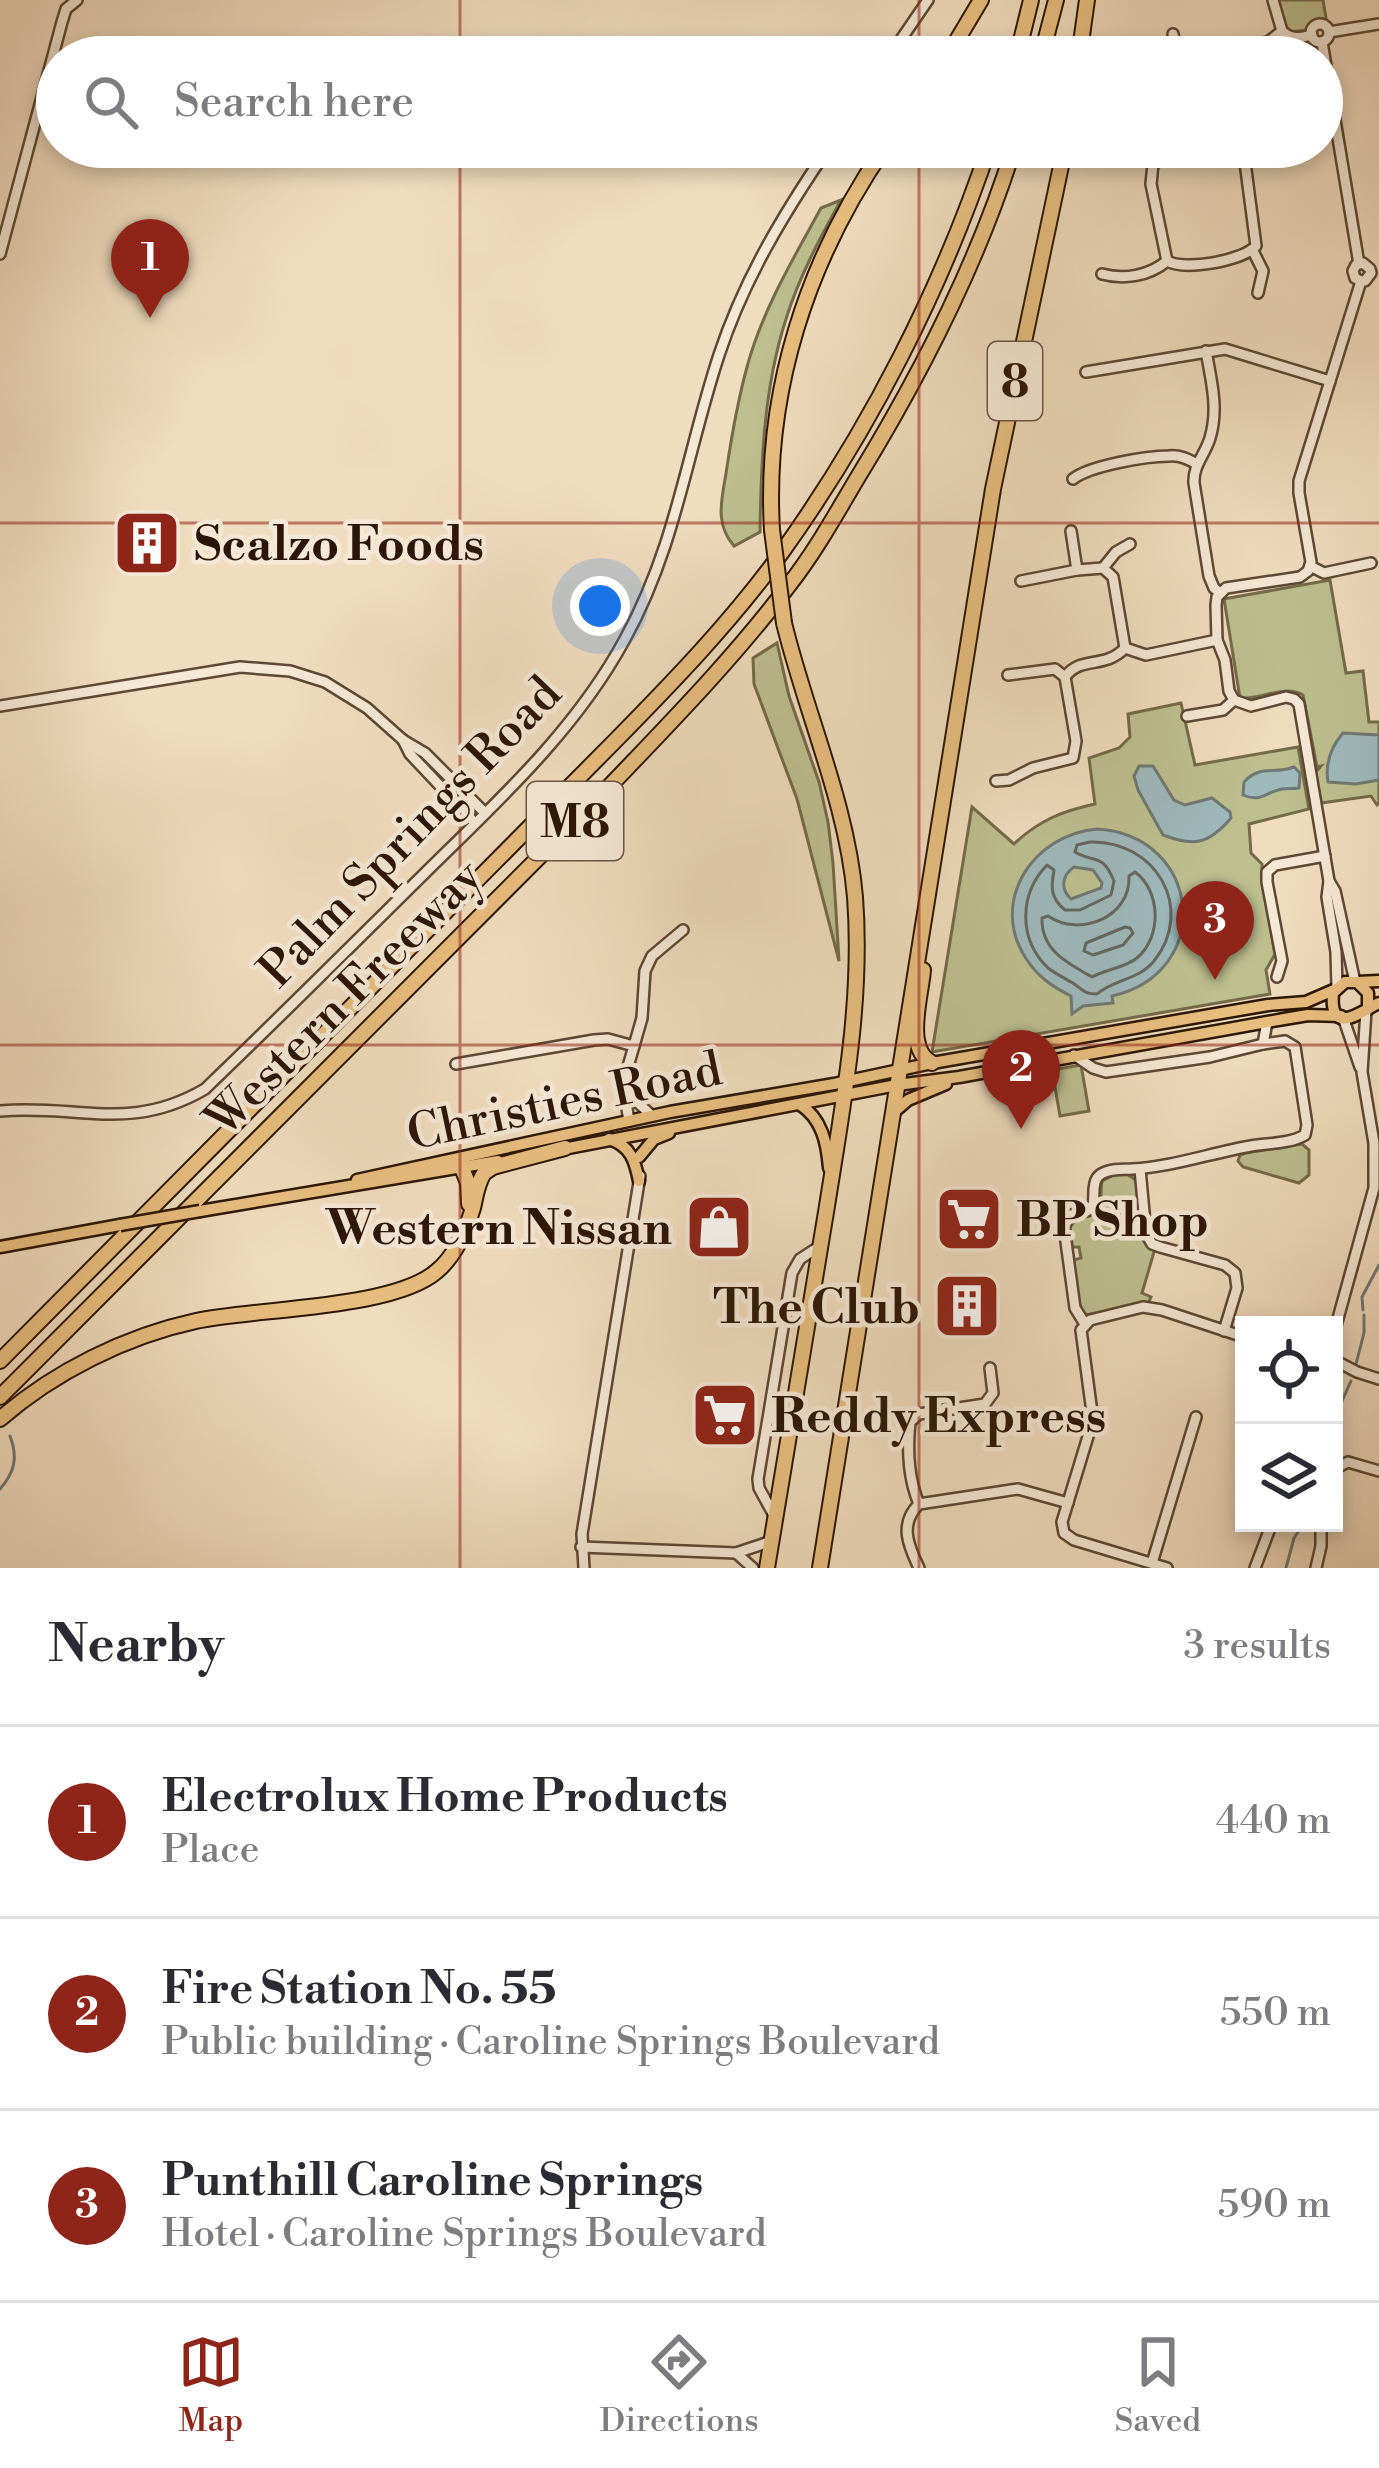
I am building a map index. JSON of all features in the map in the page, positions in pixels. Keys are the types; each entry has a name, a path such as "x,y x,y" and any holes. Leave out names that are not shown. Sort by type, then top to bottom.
{"highway":[{"path":"960,36 981,0"},
{"path":"1022,36 1031,0"},
{"path":"1047,36 1056,0"},
{"path":"1082,36 1087,0"},
{"path":"767,1568 846,1089 856,975 851,868 828,769 800,689 784,623 771,482 780,388 803,305 851,199 871,168"},
{"name":"Western Freeway","path":"0,1361 613,743 692,662 754,588 869,414 938,276 982,168"},
{"name":"Western Freeway","path":"0,1397 606,790 688,704 791,583 886,431 936,338 1006,168"},
{"name":"8","path":"820,1568 993,489 1061,168"},
{"path":"925,905 916,1045 932,1063"},
{"path":"0,1419 72,1369 161,1330 230,1315 380,1296 414,1286 445,1264 458,1245 487,1170 566,1148"},
{"path":"462,1168 469,1189 468,1221"}],"main road":[{"path":"846,1089 899,1077 932,1063 1306,1002 1345,982 1379,982"},
{"path":"899,1077 959,1077 1308,1015 1356,1018 1371,1007 1368,993 1356,982"},
{"path":"1336,988 1332,1003 1342,1017"},
{"path":"1177,1021 1179,1036"},
{"path":"1039,1045 1042,1060"},
{"path":"892,1113 908,1100 959,1077"},
{"name":"Christies Road","path":"296,1195 376,1175 630,1128 712,1120 799,1104 846,1089"},
{"name":"Christies Road","path":"0,1247 566,1148 609,1139 653,1116 846,1089"},
{"path":"799,1104 813,1115 823,1135 830,1187"},
{"path":"639,1157 658,1136 712,1120"},
{"path":"609,1139 631,1154 640,1181"},
{"path":"376,1175 454,1165 462,1168"}],"street":[{"path":"58,36 66,9 77,0"},
{"path":"903,36 928,0"},
{"path":"1273,0 1282,32 1290,36"},
{"path":"1321,36 1379,24"},
{"path":"1276,36 1282,32"},
{"path":"0,254 36,119"},
{"name":"Palm Springs Road","path":"0,1111 142,1114 185,1101 205,1089 552,742 626,637 657,573 738,304 760,255 816,168"},
{"path":"1153,168 1151,184 1167,261 1174,266 1241,257 1253,251 1257,240 1246,168"},
{"path":"1343,168 1359,264 1354,278 1360,281 1375,275 1367,265 1359,264"},
{"path":"1253,251 1263,272 1258,293"},
{"path":"1102,274 1115,278 1146,273 1167,261"},
{"path":"1310,566 1298,487 1360,281"},
{"path":"1087,372 1225,349 1330,381"},
{"path":"1206,351 1215,416 1208,446 1194,470 1194,483 1211,583 1220,592"},
{"path":"1073,479 1090,470 1168,456 1197,464"},
{"path":"1071,531 1077,570"},
{"path":"1021,581 1103,568 1120,548 1130,544"},
{"path":"1310,566 1324,573 1375,568 1372,556 1377,552"},
{"path":"1310,566 1300,577 1237,585 1220,592 1217,640 1234,700 1251,706 1286,697 1299,704 1329,880 1336,988"},
{"path":"1103,568 1113,578 1125,648"},
{"path":"1125,648 1146,656 1217,640"},
{"path":"1065,677 1075,667 1113,659 1125,648"},
{"path":"0,706 218,670 257,666 290,670 325,682 368,708 425,753 485,813"},
{"path":"996,782 1073,758 1076,741 1065,677 1055,669 1008,675"},
{"path":"1187,716 1223,710 1234,700"},
{"path":"403,740 410,754 475,823"},
{"path":"1277,977 1282,961 1267,872 1275,865 1325,856"},
{"path":"1329,880 1356,982"},
{"path":"584,1568 581,1547 640,1181 639,1157 623,1094 625,1076 642,1018 647,964 683,930"},
{"path":"1362,1072 1371,1007"},
{"path":"1337,1316 1374,1188 1375,1143 1362,1072 1342,1017"},
{"path":"1263,1044 1267,1022"},
{"path":"456,1064 594,1040 634,1046"},
{"path":"1074,1055 1106,1072 1285,1041 1295,1047 1307,1125 1305,1135 1294,1140 1099,1175 1093,1205 1070,1215 1066,1222 1070,1281 1076,1312 1085,1324"},
{"path":"625,1076 633,1098 653,1116"},
{"path":"1140,1168 1150,1242 1225,1265 1235,1275 1237,1288 1224,1331"},
{"path":"776,1519 758,1479 792,1273 800,1259 820,1246"},
{"path":"1167,1568 1067,1538 1062,1525 1093,1420 1081,1338 1085,1324 1144,1307 1235,1334"},
{"path":"1343,1365 1379,1379"},
{"path":"919,1504 909,1462 910,1422 919,1414 985,1404 993,1393 990,1368"},
{"path":"1343,1371 1357,1372"},
{"path":"1152,1563 1196,1417"},
{"path":"1343,1465 1351,1462 1379,1471"},
{"path":"919,1568 906,1535 909,1516 919,1504 1024,1489 1068,1502"},
{"path":"1259,1565 1269,1532"},
{"path":"1315,1568 1321,1532"},
{"path":"581,1547 736,1553 772,1541"},
{"path":"736,1553 753,1568"}],"green space":[{"path":"1277,0 1323,0 1327,24 1318,22 1307,30 1290,32 1284,28"},
{"path":"841,200 791,303 779,345 765,424 760,532 734,546 723,528 722,498 753,346 821,208"},
{"path":"1330,580 1346,673 1363,671 1369,722 1379,722 1377,805 1371,796 1321,803 1315,773 1321,766 1317,767 1303,695 1288,691 1240,698 1224,599"},
{"path":"777,643 828,822 839,961 797,799 754,684 753,658"},
{"path":"1181,703 1195,765 1298,747 1309,809 1249,824 1251,853 1262,864 1275,954 1266,970 1270,994 932,1052 972,807 1014,844 1051,818 1095,804 1089,758 1119,748 1130,737 1128,714"},
{"path":"1081,1065 1089,1111 1060,1116 1052,1070"},
{"path":"1302,1144 1309,1150 1309,1175 1299,1183 1243,1167 1238,1161 1246,1153"},
{"path":"1127,1174 1137,1181 1154,1252 1142,1293 1151,1297 1148,1304 1086,1315 1077,1296 1074,1260 1081,1258 1079,1247 1072,1247 1070,1226 1096,1209 1102,1181"}],"water":[{"path":"1343,733 1379,735 1379,780 1328,782 1330,756"},
{"path":"1139,766 1153,766 1174,800 1185,805 1212,798 1231,818 1200,841 1163,835 1138,790 1134,776"},
{"path":"1294,767 1300,773 1299,788 1259,797 1243,795 1244,782 1256,773"},
{"path":"1098,829 1132,837 1158,855 1175,879 1183,906 1180,934 1168,961 1145,982 1112,996 1113,1003 1083,1006 1072,1014 1071,996 1046,981 1027,960 1012,916 1023,875 1036,858 1074,834","holes":["1074,867 1093,870 1101,888 1071,899 1064,887 1067,874"]}],"waterway":[{"path":"1363,1310 1362,1297 1379,1265"},
{"path":"1356,1364 1364,1315"},
{"path":"1343,1399 1351,1381"},
{"path":"0,1489 14,1464 10,1436"},
{"path":"1286,1568 1298,1532"}],"place":[{"name":"Electrolux Home Products","path":"150,318"},
{"name":"Scalzo Foods","path":"147,543"},
{"name":"Punthill Caroline Springs","path":"1215,980"},
{"name":"Fire Station No. 55","path":"1021,1129"},
{"name":"BP Shop","path":"969,1219"},
{"name":"Western Nissan","path":"719,1227"},
{"name":"The Club","path":"967,1306"},
{"name":"Reddy Express","path":"725,1415"}]}
